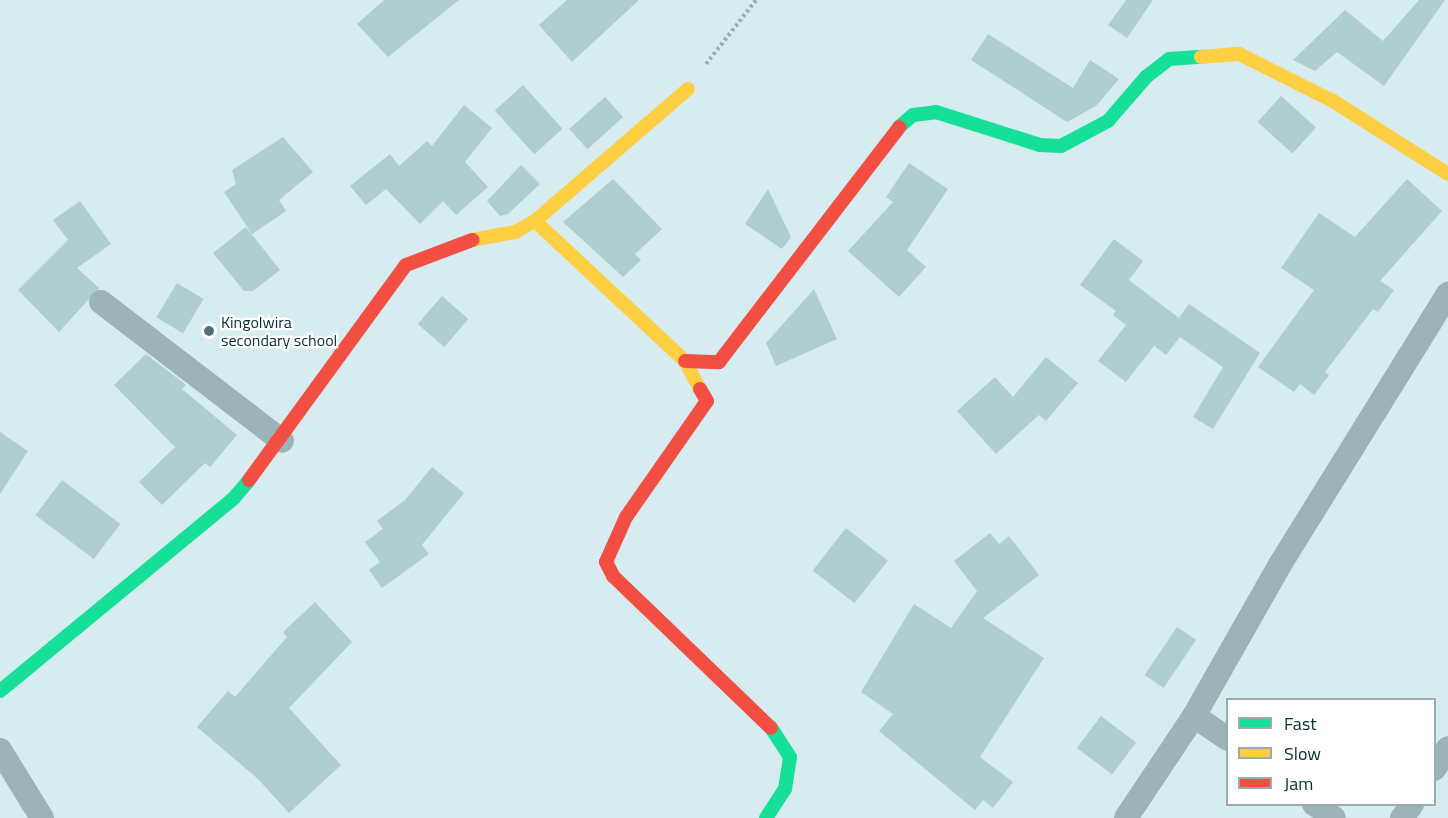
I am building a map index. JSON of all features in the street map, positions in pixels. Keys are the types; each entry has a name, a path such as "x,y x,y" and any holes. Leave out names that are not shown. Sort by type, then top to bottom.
{"street":[{"path":"685,361 719,362 895,131 913,115 936,112 1040,145 1061,146 1108,122 1146,77 1169,59 1239,54 1333,101 1448,174"},
{"path":"0,691 234,498 282,441 330,363 405,264 479,238 515,232 535,221 688,89"},
{"path":"535,221 685,361 707,401 669,450 626,517 606,562 613,576 769,725 790,757 784,789 766,818"},
{"path":"1126,818 1194,716 1281,563 1448,294"},
{"path":"101,302 282,441"},
{"path":"1194,716 1226,738"},
{"path":"1436,766 1448,748"},
{"path":"0,750 42,818"},
{"path":"1317,806 1334,818"}],"path":[{"path":"688,89 756,0"}],"building":[{"path":"384,0 459,0 388,57 357,24"},
{"path":"567,0 639,0 572,62 539,25"},
{"path":"1126,0 1153,0 1127,38 1108,25"},
{"path":"1419,0 1445,0 1384,86 1337,52 1315,71 1293,60 1345,10 1383,41"},
{"path":"988,34 1073,88 1090,60 1119,79 1096,106 1067,122 971,60"},
{"path":"523,85 562,129 534,154 495,110"},
{"path":"1281,96 1316,127 1293,153 1258,122"},
{"path":"605,97 623,117 587,149 569,129"},
{"path":"464,105 492,128 465,162 488,187 456,215 443,201 420,224 386,189 366,205 350,186 390,154 399,166 427,141 432,146"},
{"path":"283,137 313,172 279,200 286,211 252,234 224,192 236,184 232,170"},
{"path":"909,163 948,189 907,250 926,267 899,297 848,251 893,202 886,197"},
{"path":"521,165 540,184 508,214 500,216 487,201"},
{"path":"613,179 662,229 635,254 641,260 623,277 563,222"},
{"path":"1407,179 1442,211 1380,281 1394,290 1378,312 1373,309 1325,372 1329,375 1314,395 1300,384 1294,392 1258,367 1314,290 1281,268 1319,213 1355,237"},
{"path":"768,189 791,237 782,249 745,224"},
{"path":"80,201 111,244 77,268 99,288 59,332 18,290 68,240 53,220"},
{"path":"246,227 280,270 253,291 244,291 213,253"},
{"path":"1114,239 1143,261 1129,280 1179,318 1189,304 1260,353 1213,429 1193,417 1223,367 1180,337 1166,355 1154,346 1126,382 1098,361 1126,325 1113,315 1116,311 1080,285"},
{"path":"177,283 204,299 183,333 156,317"},
{"path":"814,289 837,339 776,366 766,343"},
{"path":"442,296 468,319 444,347 418,324"},
{"path":"146,354 186,385 182,389 237,435 210,467 205,463 162,505 139,482 175,447 114,385"},
{"path":"1046,357 1078,383 1046,421 1039,415 996,454 957,411 995,377 1013,397"},
{"path":"0,432 28,451 0,494"},
{"path":"432,467 464,493 422,545 429,554 382,588 369,570 380,562 365,542 383,529 377,521 405,500"},
{"path":"62,480 120,524 94,559 36,515"},
{"path":"846,528 888,561 855,603 813,571"},
{"path":"990,533 999,544 1009,536 1039,575 983,618 1044,658 980,757 1013,782 993,808 983,800 975,810 879,731 893,714 861,692 914,604 951,628 977,591 954,561"},
{"path":"315,602 352,642 289,708 341,765 289,813 258,779 197,727 228,691 235,697 287,637 283,632"},
{"path":"1177,627 1196,640 1164,688 1145,675"},
{"path":"1101,716 1136,742 1112,774 1077,748"}],"traffic: fast":[{"path":"899,127 913,115 936,112 1040,145 1061,146 1108,121 1146,77 1169,59 1201,57"},
{"path":"0,691 234,498 249,480"},
{"path":"766,818 785,789 790,757 771,728"}],"traffic: slow":[{"path":"1201,57 1239,54 1333,101 1448,174"},
{"path":"472,240 515,232 535,221 688,89"},
{"path":"535,221 685,361 700,389"}],"traffic: jam":[{"path":"685,361 719,362 899,127"},
{"path":"249,480 406,265 472,240"},
{"path":"700,389 707,401 626,517 606,562 613,576 771,728"}],"place":[{"name":"Kingolwira secondary school","path":"209,331"}]}
